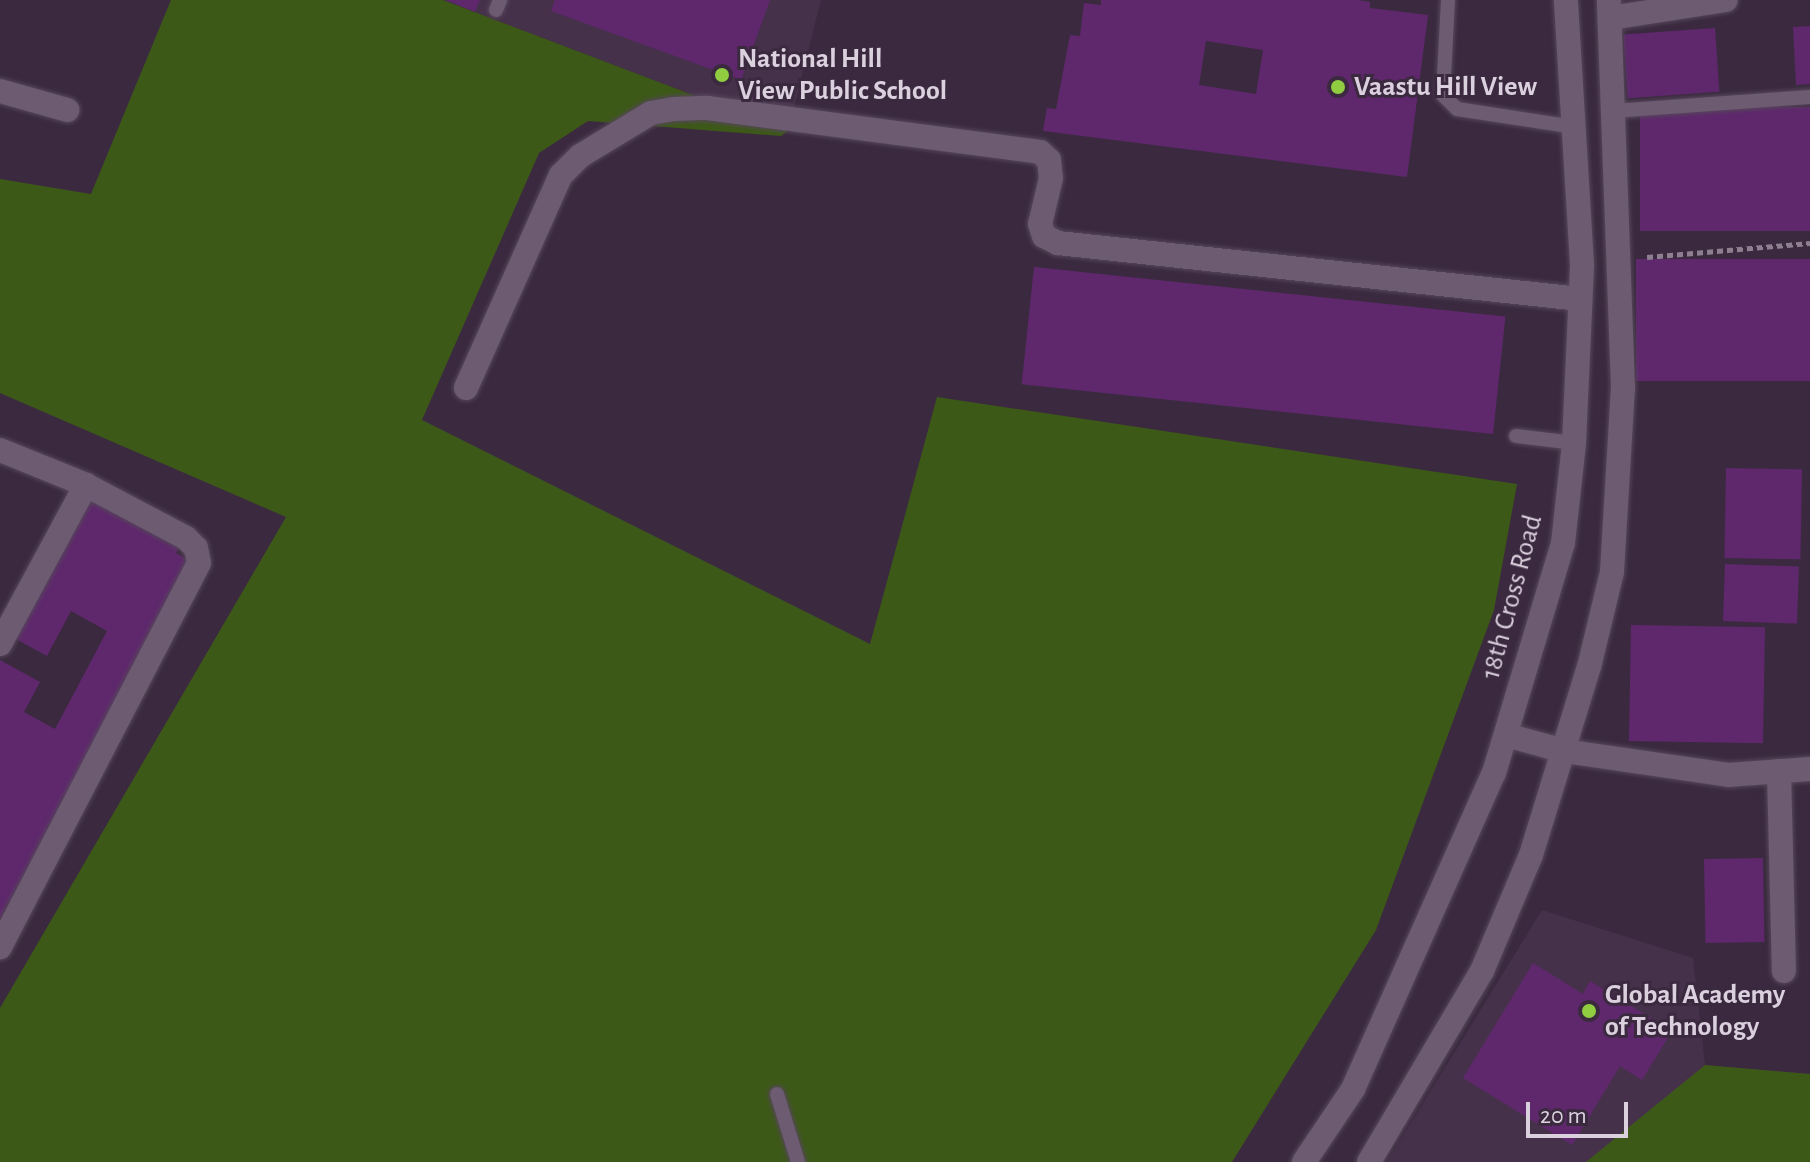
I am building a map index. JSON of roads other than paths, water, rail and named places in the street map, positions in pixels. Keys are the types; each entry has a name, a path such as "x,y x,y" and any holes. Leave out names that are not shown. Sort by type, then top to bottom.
{"street":[{"name":"18th Cross Road","path":"1304,1162 1353,1089 1429,928 1506,735 1563,543 1574,443 1580,299 1566,0"},
{"path":"1369,1162 1482,971 1531,855 1564,751 1612,572 1623,387 1609,9 1726,0"},
{"path":"0,91 67,110"},
{"path":"466,388 561,175 580,156 651,113 674,109 707,108 1040,152 1049,160 1051,178 1040,224 1044,236 1058,243 1580,299"},
{"path":"0,450 86,485 186,538 196,548 199,563 0,947"},
{"path":"0,644 86,485"},
{"path":"1506,735 1564,751 1728,775 1810,769"},
{"path":"1779,771 1784,971"}],"lane":[{"path":"1448,0 1443,95 1457,109 1574,127"},
{"path":"1613,111 1810,97"},
{"path":"1516,436 1574,443"},
{"path":"777,1094 798,1162"}],"place":[{"name":"National Hill View Public School","path":"722,75"},
{"name":"Vaastu Hill View","path":"1338,87"},
{"name":"Global Academy of Technology","path":"1589,1011"}]}
